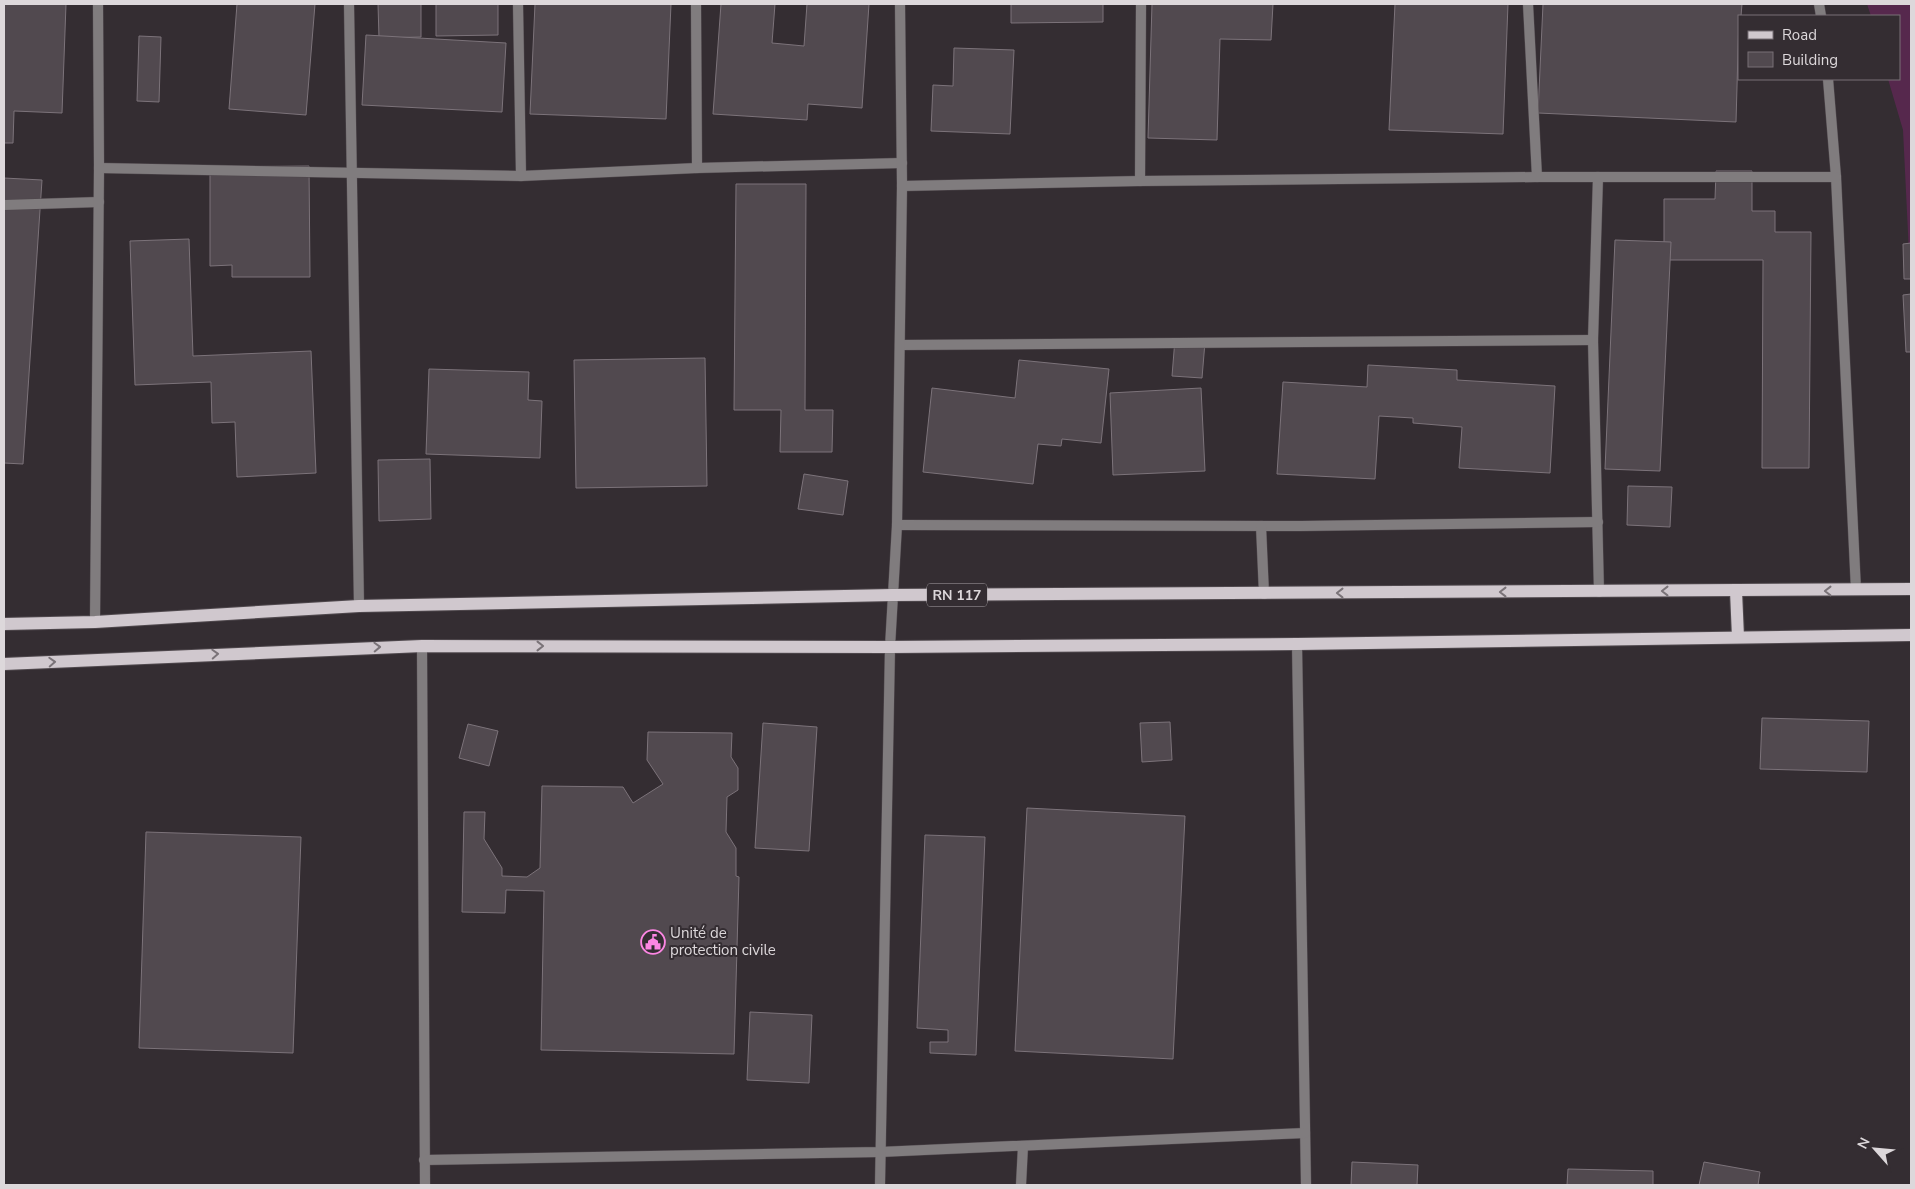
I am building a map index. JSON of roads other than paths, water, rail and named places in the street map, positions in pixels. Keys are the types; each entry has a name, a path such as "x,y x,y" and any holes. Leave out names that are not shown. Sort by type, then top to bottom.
{"main road":[{"name":"RN 117","path":"4,624 95,622 359,606 892,595 1911,589"},
{"path":"1736,591 1738,638"},
{"path":"4,664 422,646 890,647 1297,644 1911,635"}],"street":[{"path":"95,622 100,168 98,4"},
{"path":"349,4 359,606"},
{"path":"518,4 520,176"},
{"path":"696,4 697,168"},
{"path":"880,1185 890,647 897,525 902,186 900,4"},
{"path":"1140,181 1141,4"},
{"path":"1528,4 1537,177"},
{"path":"1828,80 1836,177 1856,590"},
{"path":"100,168 520,176 697,168 902,163"},
{"path":"902,186 1140,181 1537,177 1836,177"},
{"path":"1598,177 1593,340 1599,592"},
{"path":"4,205 99,202"},
{"path":"900,345 1593,340"},
{"path":"897,525 1261,526 1598,522"},
{"path":"1261,526 1264,594"},
{"path":"1297,644 1306,1185"},
{"path":"422,646 425,1185"},
{"path":"424,1160 880,1152 1305,1133"},
{"path":"1021,1185 1023,1146"}],"place":[{"name":"Unité de protection civile","path":"653,942"}]}
